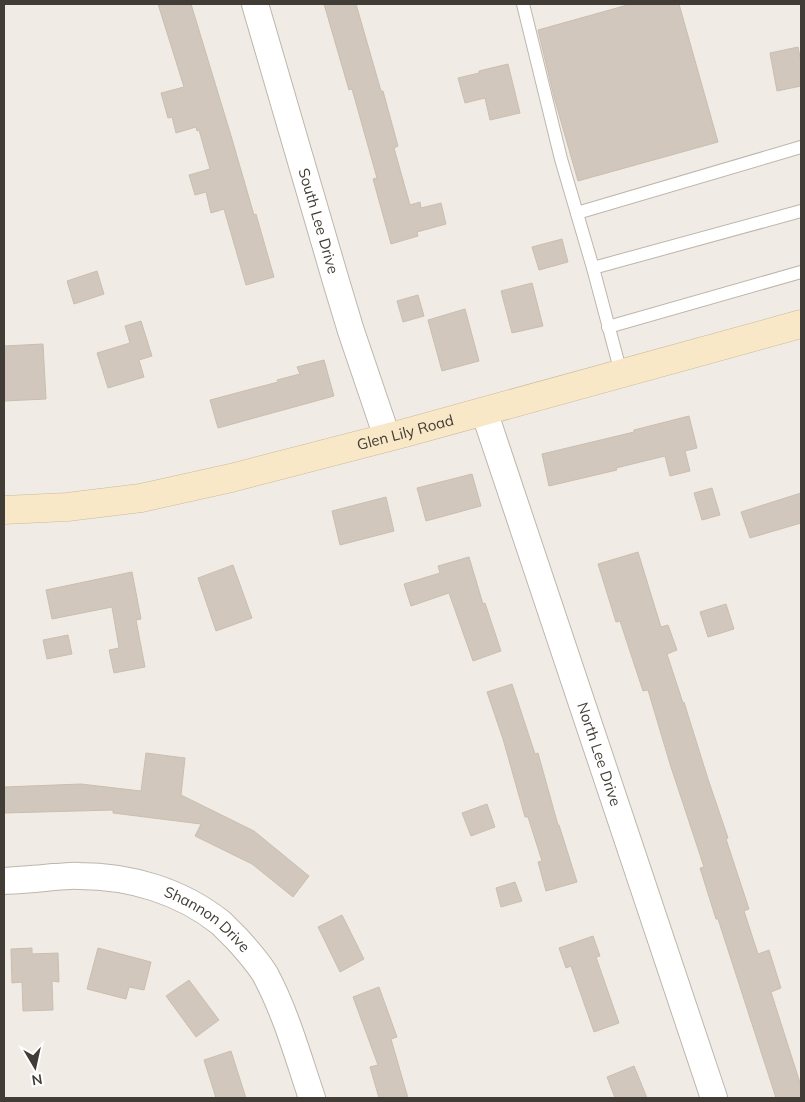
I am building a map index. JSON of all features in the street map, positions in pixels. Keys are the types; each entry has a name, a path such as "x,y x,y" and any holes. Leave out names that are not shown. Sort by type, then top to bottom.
{"street":[{"name":"South Lee Drive","path":"255,4 351,331 387,438"},
{"name":"Glen Lily Road","path":"4,510 67,507 141,498 240,476 387,438 801,324"},
{"name":"North Lee Drive","path":"484,411 714,1098"},
{"name":"Shannon Drive","path":"4,881 79,876 115,878 163,890 194,904 209,914 246,948 264,973 284,1018 312,1098"}],"lane":[{"path":"523,4 556,140 621,373"},
{"path":"577,213 801,147"},
{"path":"593,268 801,211"},
{"path":"608,327 801,272"}],"building":[{"path":"158,4 191,4 274,277 246,285 224,209 211,213 206,192 195,195 189,175 210,169 199,130 197,131 196,127 176,133 172,117 168,118 161,93 184,87"},
{"path":"324,4 356,4 398,146 394,148 410,205 420,202 421,208 441,203 446,224 417,232 418,236 391,244 373,179 377,178 352,89 349,90"},
{"path":"631,4 679,4 718,142 578,181 554,97 538,30"},
{"path":"798,47 801,62 801,86 777,91 770,53"},
{"path":"508,64 520,113 490,120 485,98 465,103 458,78"},
{"path":"562,239 568,262 539,270 532,247"},
{"path":"97,271 104,294 74,304 67,281"},
{"path":"532,283 543,326 512,333 501,291"},
{"path":"418,295 424,316 403,322 397,301"},
{"path":"465,309 479,361 442,371 428,320"},
{"path":"141,321 152,356 139,360 144,377 108,388 97,353 130,343 125,326"},
{"path":"43,344 46,399 4,401 4,346"},
{"path":"324,360 334,396 218,428 210,400 278,382 277,380 300,374 297,367"},
{"path":"689,416 697,448 685,451 690,471 670,476 665,456 616,468 617,470 549,486 542,454 634,432 634,430"},
{"path":"472,474 481,506 426,521 417,488"},
{"path":"712,488 720,515 702,520 694,493"},
{"path":"801,493 801,523 750,538 741,512"},
{"path":"386,497 394,531 340,545 332,511"},
{"path":"638,552 661,627 668,625 677,650 667,654 728,838 726,839 749,909 744,911 758,954 769,950 781,988 771,992 801,1086 801,1098 776,1098 700,868 704,867 648,690 643,691 620,621 616,622 598,564"},
{"path":"469,557 483,604 485,603 501,651 473,661 449,593 411,606 404,584 440,573 438,566"},
{"path":"233,565 252,618 216,631 198,578"},
{"path":"132,572 141,619 136,620 145,667 114,673 109,650 119,648 112,607 52,619 46,590"},
{"path":"726,604 734,629 708,637 700,612"},
{"path":"68,635 72,654 47,659 43,640"},
{"path":"512,684 535,754 538,753 558,825 577,882 546,891 538,862 542,861 528,817 525,817 503,739 487,692"},
{"path":"146,753 185,758 181,795 254,831 309,876 293,897 252,864 195,836 201,824 113,813 113,810 4,813 4,787 81,784 141,791"},
{"path":"487,804 495,827 471,836 462,813"},
{"path":"515,882 522,901 501,907 496,888"},
{"path":"342,915 364,959 340,972 318,927"},
{"path":"593,936 600,956 596,957 619,1023 594,1032 571,966 566,968 559,948"},
{"path":"32,948 32,954 58,953 59,982 52,981 53,1010 23,1011 22,982 12,983 11,949"},
{"path":"98,948 151,962 144,990 129,987 126,999 87,989"},
{"path":"189,980 219,1020 196,1037 166,996"},
{"path":"379,987 397,1037 391,1039 408,1098 379,1098 370,1067 378,1065 353,997"},
{"path":"231,1051 246,1098 216,1098 204,1060"},
{"path":"634,1066 647,1098 615,1098 607,1077"}]}
